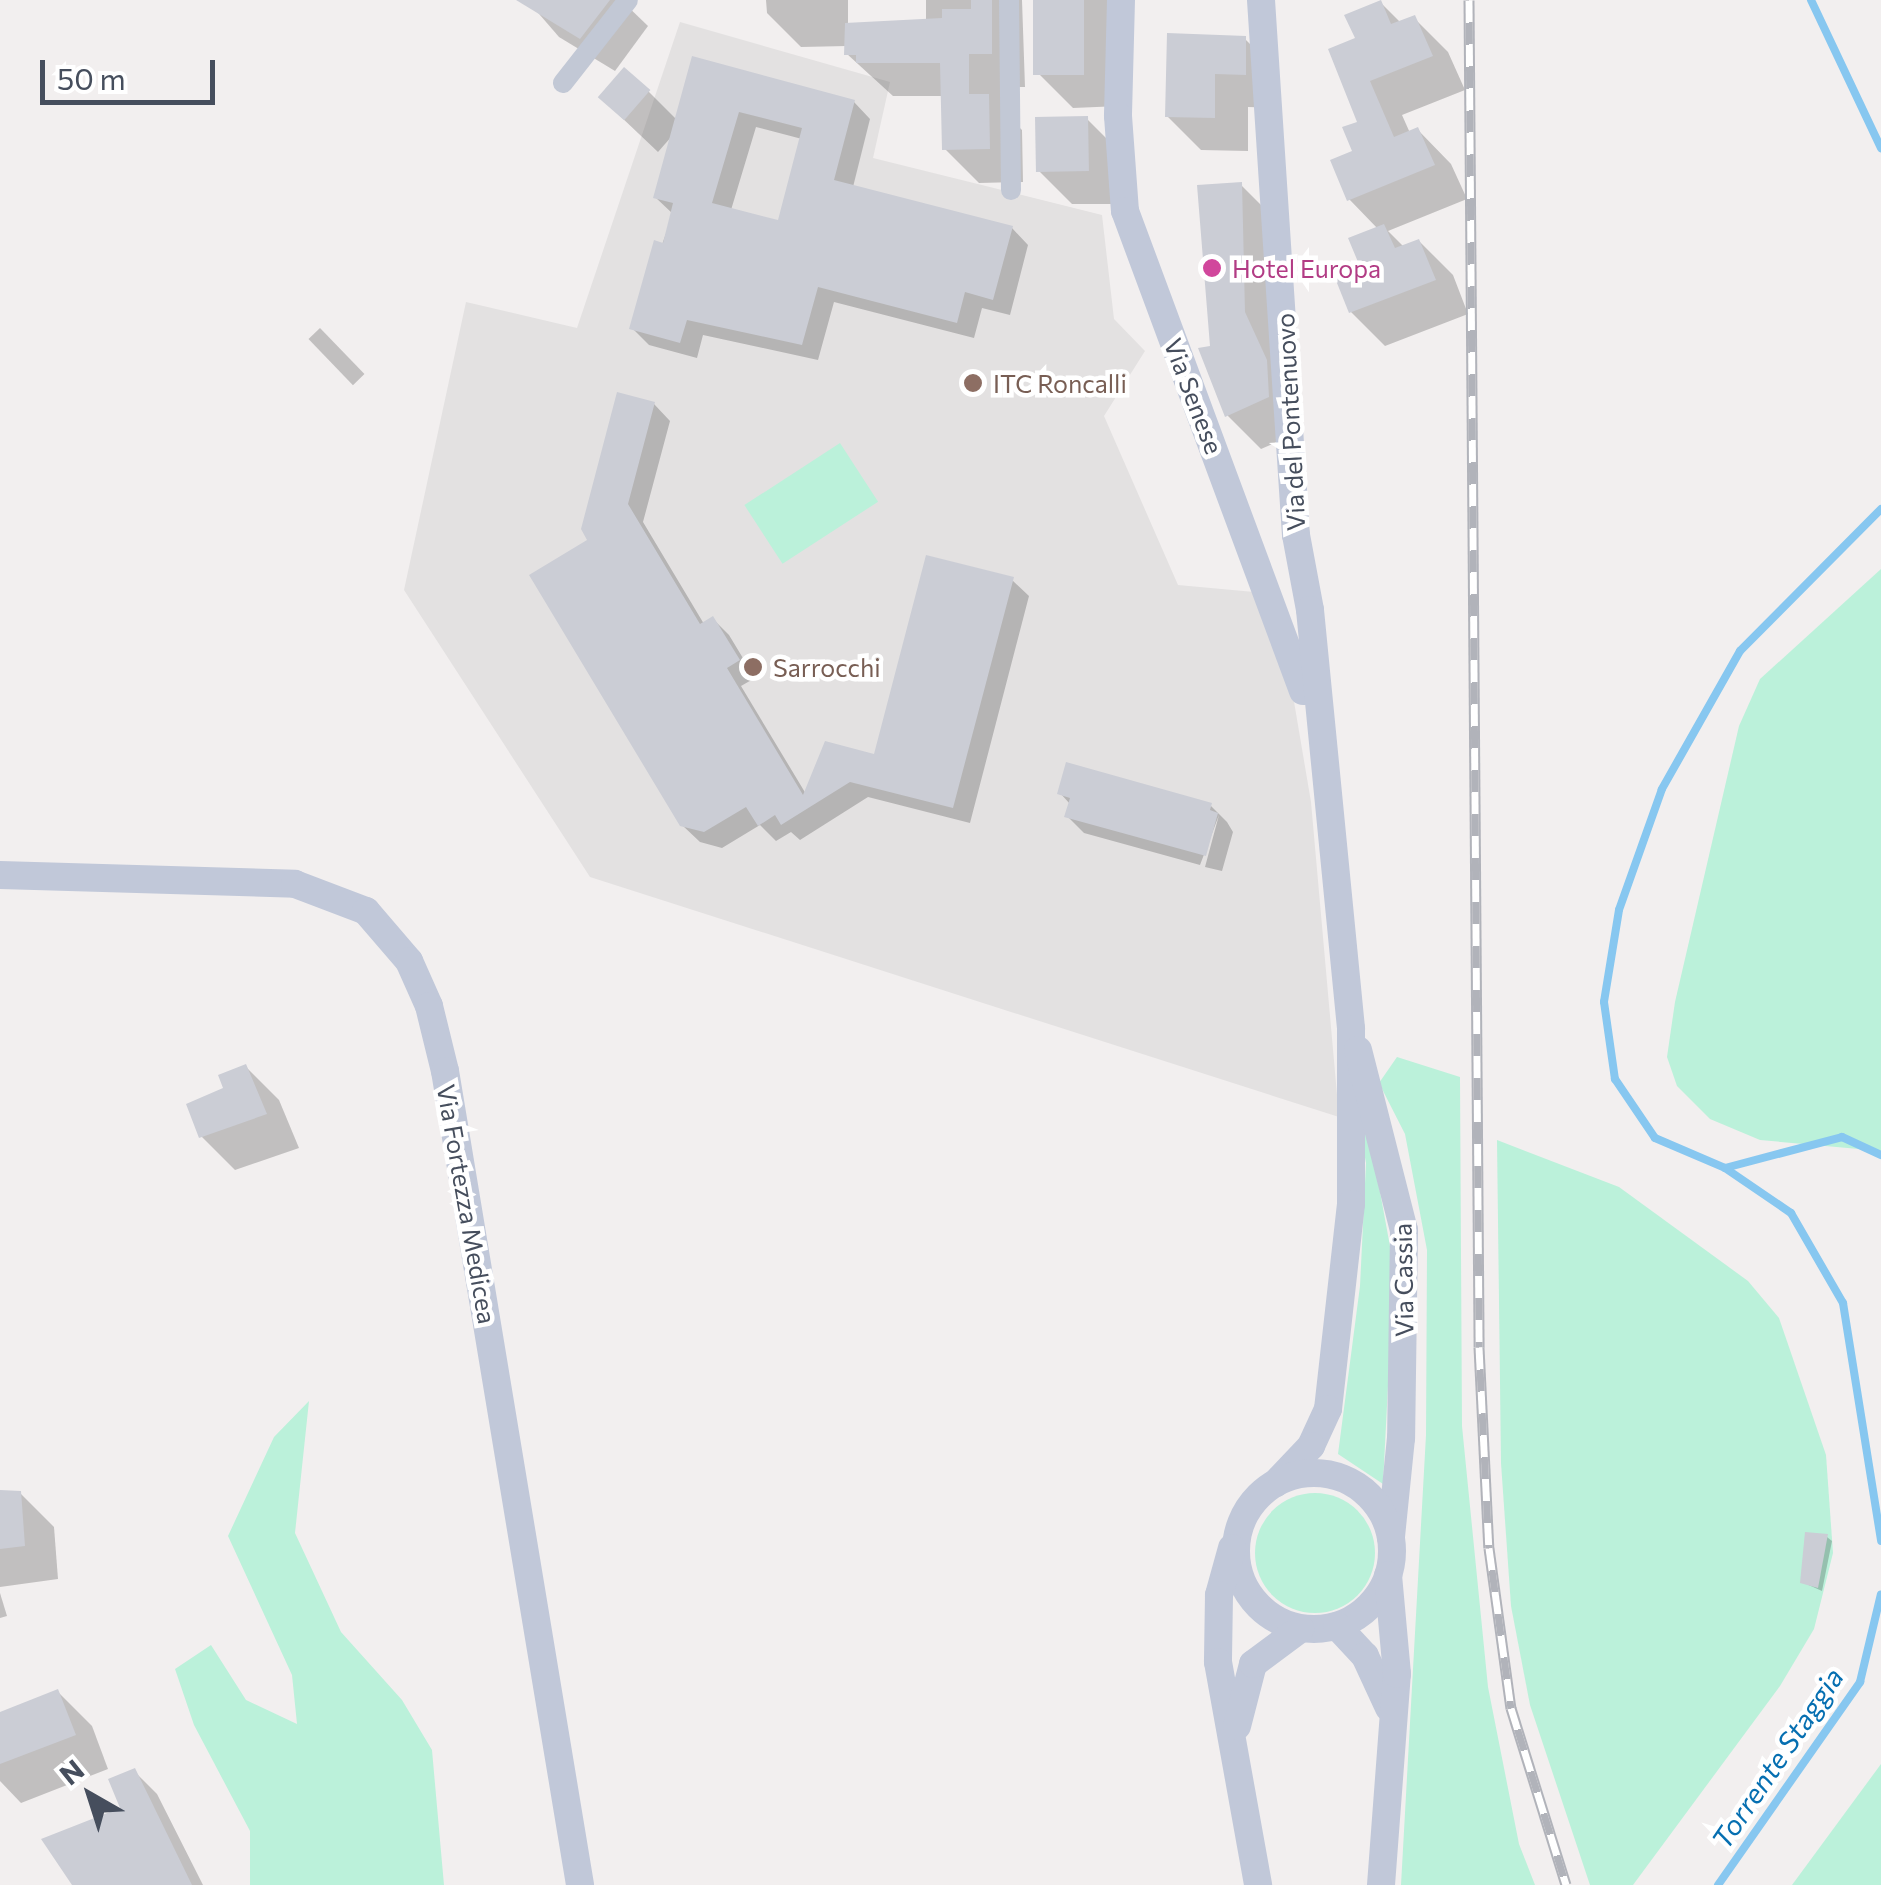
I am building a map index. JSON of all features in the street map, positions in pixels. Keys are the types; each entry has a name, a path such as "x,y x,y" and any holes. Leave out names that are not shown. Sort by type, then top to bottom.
{"main road":[{"name":"Via Senese","path":"1121,0 1118,116 1125,210 1292,647 1324,782"},
{"name":"Via del Pontenuovo","path":"1261,0 1302,563 1324,782"},
{"path":"1250,540 1279,573 1302,563"},
{"name":"Via Cassia","path":"1236,1737 1217,1630 1224,1572 1246,1512 1311,1446 1328,1409 1350,1222 1351,1030 1324,782"},
{"name":"Via Fortezza Medicea","path":"0,875 295,884 372,914 409,962 429,1006 445,1070 580,1885"},
{"name":"Via Cassia","path":"1351,1030 1375,1100 1404,1230 1401,1438 1388,1575 1395,1604 1392,1718 1381,1885"},
{"path":"1276,1483 1323,1474 1347,1480 1375,1504 1391,1536"},
{"path":"1238,1532 1236,1558 1256,1604 1300,1628 1338,1626 1377,1597 1388,1575"},
{"name":"Via Cassia","path":"1338,1626 1374,1670 1392,1718"},
{"path":"1258,1885 1236,1737 1241,1691 1252,1664 1300,1628"}],"street":[{"path":"563,83 628,0"},
{"path":"1009,0 1010,190"}],"shaded area":[{"name":"Sarrocchi","path":"680,22 890,82 873,158 1102,215 1114,319 1145,351 1104,416 1178,585 1265,593 1289,672 1311,802 1339,1117 590,877 404,590 466,302 577,328"}],"green space":[{"path":"840,443 878,502 783,564 744,505"},
{"path":"1881,569 1881,1151 1760,1140 1710,1119 1677,1086 1667,1057 1675,1002 1739,726 1760,679"},
{"path":"1397,1057 1460,1077 1462,1426 1488,1687 1519,1844 1535,1885 1401,1885 1426,1435 1427,1250 1405,1134 1379,1083"},
{"path":"1369,1132 1394,1268 1383,1484 1338,1454 1360,1286 1366,1163 1361,1136"},
{"path":"1497,1140 1619,1187 1748,1281 1779,1318 1826,1455 1833,1553 1814,1629 1780,1686 1633,1885 1590,1885 1530,1705 1511,1606 1501,1463"},
{"path":"309,1401 295,1533 341,1632 402,1700 432,1750 444,1885 250,1885 250,1831 194,1725 175,1669 211,1645 246,1700 297,1724 292,1675 228,1536 274,1437"},
{"path":"1315,1493 1338,1498 1357,1511 1370,1530 1375,1553 1370,1576 1357,1595 1338,1608 1315,1613 1292,1608 1273,1595 1260,1576 1255,1553 1260,1530 1273,1511 1292,1498"},
{"path":"1881,1764 1881,1885 1792,1885"}],"building":[{"path":"516,0 610,0 580,39"},
{"path":"971,0 992,0 992,54 969,54 969,94 989,94 990,149 942,150 940,63 856,63 856,55 844,55 845,23 942,18 942,9 971,9"},
{"path":"1033,0 1084,0 1084,75 1033,75"},
{"path":"1381,0 1391,24 1415,15 1433,56 1370,81 1394,137 1418,127 1435,165 1347,201 1330,160 1352,151 1342,127 1357,122 1328,49 1355,38 1344,15"},
{"path":"1167,33 1246,36 1246,75 1215,74 1215,118 1165,117"},
{"path":"692,56 855,100 834,180 1013,226 993,300 965,292 957,323 818,287 802,345 687,320 680,343 629,329 654,240 663,243 673,203 653,198","holes":["739,112 802,128 778,220 712,203"]},
{"path":"624,67 650,90 624,120 598,97"},
{"path":"1088,116 1089,171 1036,172 1035,117"},
{"path":"1242,182 1245,312 1267,360 1269,397 1225,417 1198,348 1210,346 1197,185"},
{"path":"1384,224 1395,248 1419,239 1436,280 1349,313 1333,273 1358,262 1348,238"},
{"path":"617,392 655,402 628,504 700,624 713,616 740,660 727,668 803,795 825,741 874,754 926,555 1014,577 953,808 850,782 781,825 775,815 758,826 746,807 704,832 680,826 529,575 587,540 581,529"},
{"path":"1066,762 1212,803 1210,810 1218,813 1206,856 1064,817 1070,798 1057,794"},
{"path":"246,1064 267,1114 199,1138 186,1104 223,1088 218,1075"},
{"path":"0,1490 21,1491 25,1546 0,1549"},
{"path":"1805,1532 1828,1534 1818,1588 1800,1583"},
{"path":"58,1689 76,1735 0,1764 0,1712"},
{"path":"135,1768 192,1885 72,1885 41,1839 120,1808 108,1779"}],"waterway":[{"name":"Torrente Staggia","path":"1811,0 1881,148"},
{"name":"Torrente Staggia","path":"1881,509 1740,651 1662,789 1619,910 1604,1002 1615,1079 1655,1138 1725,1168 1791,1213 1843,1303 1881,1541"},
{"path":"1725,1168 1842,1137 1881,1155"},
{"name":"Torrente Staggia","path":"1718,1885 1860,1682 1881,1594"}],"railway":[{"path":"1469,0 1479,1347 1489,1548 1511,1708 1566,1885"}],"place":[{"name":"Hotel Europa","path":"1212,268"},
{"name":"ITC Roncalli","path":"973,383"},
{"name":"Sarrocchi","path":"753,667"}]}
